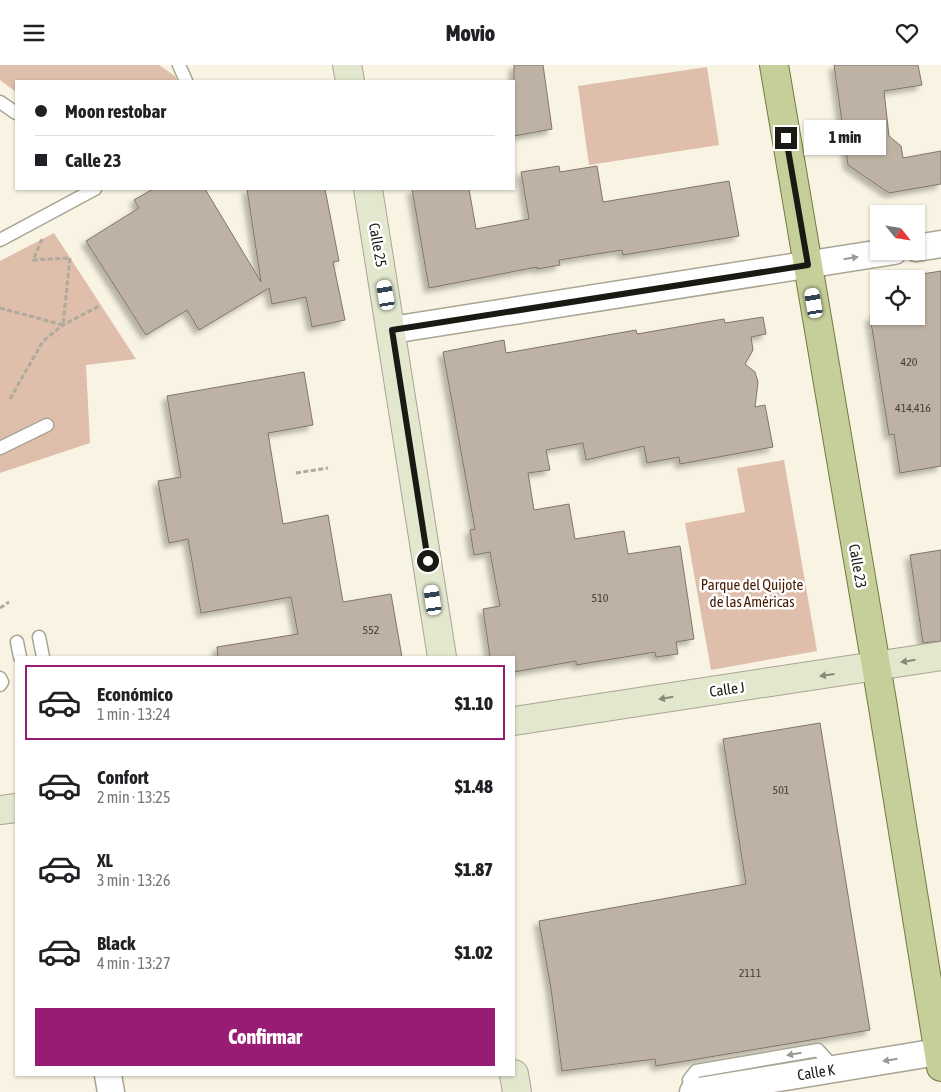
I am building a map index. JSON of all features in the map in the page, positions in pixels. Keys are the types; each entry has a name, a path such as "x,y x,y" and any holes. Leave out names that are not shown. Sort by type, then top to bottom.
{"main road":[{"name":"Calle 23","path":"774,65 940,1060"}],"street":[{"path":"347,65 350,80"},
{"name":"Calle 25","path":"368,190 392,330 442,656"},
{"path":"925,246 941,243"},
{"path":"392,330 870,255"},
{"name":"Calle J","path":"515,721 941,656"},
{"path":"0,810 15,808"},
{"name":"Calle K","path":"692,1092 829,1070 940,1060"},
{"path":"108,1076 111,1092"},
{"path":"514,1076 517,1092"}],"lane":[{"path":"179,65 186,80"},
{"path":"0,102 15,112"},
{"path":"0,240 93,190"},
{"path":"0,448 48,425"},
{"path":"39,637 42,656"},
{"path":"17,642 20,656"},
{"path":"0,678 2,682 0,685"}],"path":[{"path":"53,211 33,260 70,257 62,325"},
{"path":"10,399 43,341 62,325 101,305"},
{"path":"0,308 62,325"},
{"path":"296,473 328,468"},
{"path":"0,608 9,602"}],"green space":[{"path":"0,65 159,65 175,76 177,80 15,80 15,91 0,80"},
{"path":"707,67 719,145 589,165 578,86"},
{"path":"54,233 136,359 86,365 90,443 0,473 0,261"},
{"name":"Parque del Quijote de las Américas","path":"784,460 817,651 711,670 685,523 745,512 737,468"}],"building":[{"path":"514,65 543,65 552,129 515,136"},
{"path":"834,65 918,65 922,85 884,91 889,136 901,146 903,158 941,151 941,184 889,193 848,165"},
{"path":"559,166 560,172 597,166 603,202 729,181 739,236 623,255 622,250 559,260 560,265 537,269 537,267 429,288 412,190 469,190 476,229 529,219 521,172"},
{"path":"151,190 206,190 261,282 247,190 325,190 339,261 333,262 345,320 312,327 306,297 272,304 269,288 199,330 187,310 146,335 86,241 139,208 134,200"},
{"path":"941,271 941,466 900,473 894,434 889,435 871,325 925,325 925,274"},
{"path":"763,317 766,334 751,337 753,350 745,364 755,372 758,382 755,407 765,405 773,447 680,464 679,457 647,463 644,446 586,460 583,443 546,450 550,470 528,473 534,510 569,504 575,539 624,531 628,554 680,546 694,639 676,642 678,654 656,657 655,652 576,665 576,661 515,672 515,656 490,656 483,609 500,606 490,552 474,555 470,530 475,529 443,352 504,340 506,353 636,330 637,334 724,319 725,323"},
{"path":"304,372 313,425 268,433 283,524 328,515 343,602 391,594 402,656 218,656 217,647 298,634 291,597 201,613 188,539 169,543 158,481 181,477 167,396"},
{"path":"941,550 941,641 923,643 910,555"},
{"path":"820,723 870,1030 656,1066 655,1059 562,1071 551,989 539,921 746,884 723,739"}],"route":[{"path":"428,561 392,330 808,265 786,138"}]}
